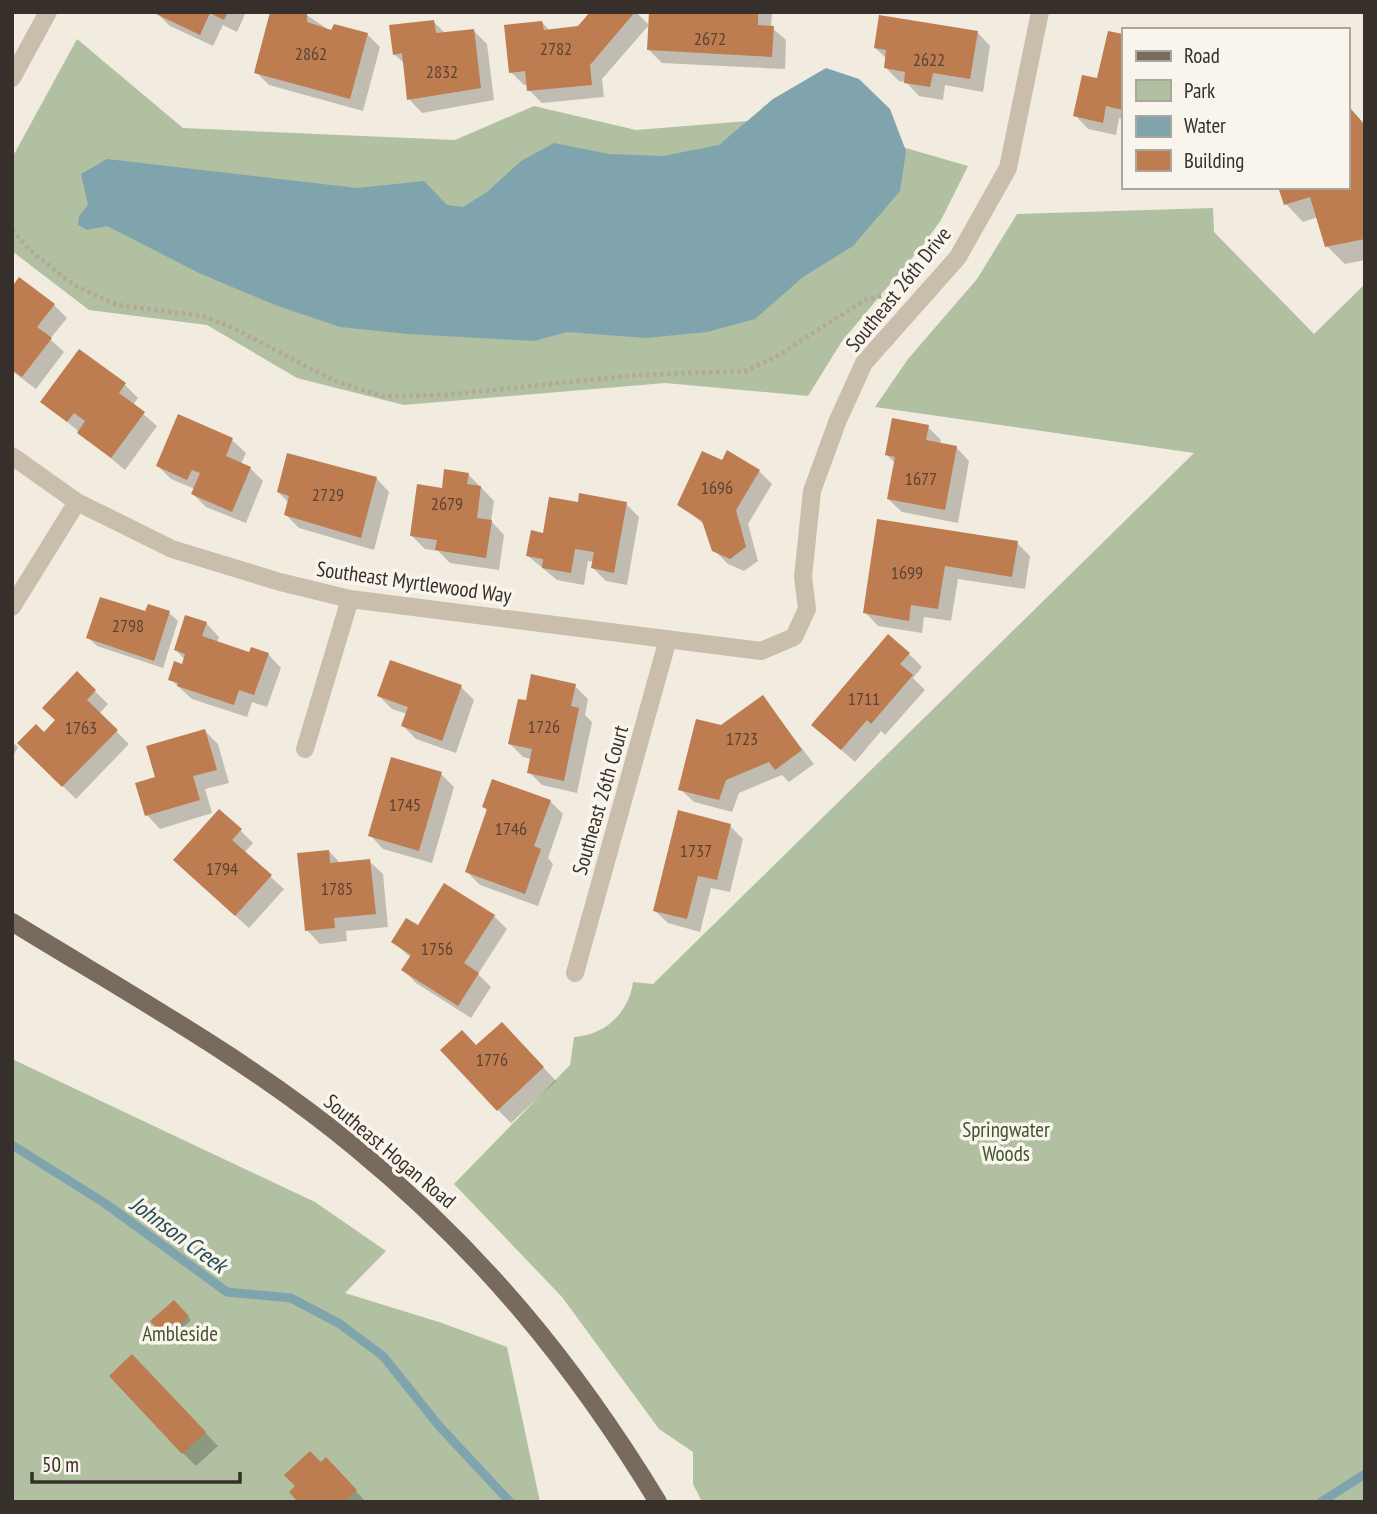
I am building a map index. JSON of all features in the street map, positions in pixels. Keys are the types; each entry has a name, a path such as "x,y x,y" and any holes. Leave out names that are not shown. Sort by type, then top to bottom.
{"main road":[{"name":"Southeast Hogan Road","path":"12,922 218,1049 357,1149 409,1195 488,1270 550,1343 614,1429 658,1502"}],"street":[{"path":"12,78 48,12"},
{"name":"Southeast 26th Drive","path":"794,637 807,609 803,577 812,491 838,420 864,363 958,257 1008,168 1040,12"},
{"name":"Southeast Myrtlewood Way","path":"12,456 77,502 172,549 279,582 350,599 761,651 794,637"},
{"path":"12,607 77,502"},
{"path":"305,749 350,599"},
{"name":"Southeast 26th Court","path":"575,973 668,639"}],"path":[{"path":"12,230 31,251 74,285 117,305 203,316 231,327 333,380 382,396 444,396 636,375 746,372 777,356 865,300 886,295 917,304"}],"green space":[{"path":"77,39 183,128 455,140 534,106 636,130 798,117 968,166 941,220 842,341 808,396 665,383 404,405 297,378 207,325 89,310 12,251 12,158"},
{"name":"Springwater Woods","path":"1213,208 1214,232 1314,334 1365,284 1365,1502 702,1502 693,1484 693,1452 659,1429 562,1297 454,1184 570,1065 574,1037 596,1032 614,1020 627,1003 633,982 653,984 1194,453 875,407 908,359 977,279 1017,214"},
{"name":"Ambleside","path":"12,1059 315,1202 386,1251 345,1293 442,1323 507,1347 540,1502 12,1502"}],"water":[{"path":"826,68 859,79 890,109 906,151 900,191 853,246 803,277 755,319 707,332 646,338 567,332 534,341 340,327 275,305 199,273 107,226 87,230 78,225 79,216 88,205 81,174 107,159 357,188 424,181 447,205 463,207 487,192 521,161 554,143 609,154 663,156 719,145 773,99"}],"building":[{"path":"152,12 228,12 224,20 210,13 200,35"},
{"path":"270,12 307,12 307,22 331,30 334,24 368,33 350,99 254,73"},
{"path":"590,12 635,12 590,65 592,85 527,91 525,71 509,73 504,25 542,21 544,30 578,26"},
{"path":"649,12 758,12 758,25 774,26 772,57 647,50"},
{"path":"879,15 978,31 970,79 933,73 930,87 904,83 905,72 884,68 886,50 874,48"},
{"path":"434,20 436,33 474,29 481,88 407,100 402,53 393,55 389,25"},
{"path":"1108,31 1122,34 1122,110 1106,106 1103,123 1073,116 1082,75 1097,78"},
{"path":"1349,107 1365,125 1365,239 1325,247 1310,197 1284,205 1279,189 1349,189"},
{"path":"19,277 55,304 37,327 52,338 22,377 12,370 12,287"},
{"path":"79,349 126,383 119,393 145,412 111,458 77,433 85,421 74,413 67,422 40,402"},
{"path":"178,414 233,438 226,456 251,467 232,512 191,494 200,473 192,470 187,480 156,466"},
{"path":"892,418 929,425 926,440 957,446 945,510 887,499 895,457 885,455"},
{"path":"727,450 760,470 736,510 746,547 730,559 712,551 702,521 677,505 702,451 722,460"},
{"path":"287,453 377,477 361,538 284,515 289,496 277,492"},
{"path":"444,469 469,473 467,484 481,486 477,518 492,520 486,558 435,550 437,540 410,536 417,484 442,488"},
{"path":"579,493 627,502 614,573 591,568 594,552 575,549 571,573 542,568 543,559 526,556 531,530 543,533 549,497 578,502"},
{"path":"877,519 1018,541 1012,577 945,566 938,609 911,605 909,621 863,613"},
{"path":"100,597 145,611 148,604 170,611 154,661 86,638"},
{"path":"185,615 207,622 202,636 249,652 251,647 269,653 254,695 239,690 234,705 177,686 178,683 168,680 174,661 182,664 185,654 174,650"},
{"path":"888,634 910,653 900,664 913,675 871,724 867,720 841,750 811,725"},
{"path":"390,660 462,685 442,741 401,726 408,707 377,696"},
{"path":"77,671 96,690 87,700 118,730 62,787 17,743 36,724 44,732 55,720 42,708"},
{"path":"531,674 576,684 571,706 579,708 564,781 527,773 532,749 508,744 518,699 526,700"},
{"path":"763,695 802,750 775,770 769,762 726,780 719,800 678,790 696,719 721,725"},
{"path":"205,729 217,770 193,776 200,800 145,816 135,783 155,777 146,746"},
{"path":"391,757 442,772 419,851 368,836"},
{"path":"492,779 551,800 534,846 541,849 525,894 465,872 487,809 482,807"},
{"path":"219,809 242,829 232,840 272,875 235,916 173,860"},
{"path":"678,810 731,824 717,880 698,876 687,919 653,911"},
{"path":"329,850 330,863 370,859 376,914 334,918 335,928 305,931 297,853"},
{"path":"444,883 495,915 464,963 479,973 458,1006 401,970 411,955 391,942 406,918 418,925"},
{"path":"502,1022 544,1067 497,1111 440,1050 462,1030 476,1045"},
{"path":"174,1300 189,1316 165,1338 150,1321"},
{"path":"132,1354 206,1432 182,1454 109,1376"},
{"path":"310,1451 321,1462 326,1457 357,1490 344,1502 298,1502 289,1492 295,1486 284,1475"}],"waterway":[{"name":"Johnson Creek","path":"12,1145 103,1202 227,1292 291,1298 340,1324 383,1356 440,1427 510,1502"},
{"name":"Johnson Creek","path":"1321,1502 1365,1474"}]}
